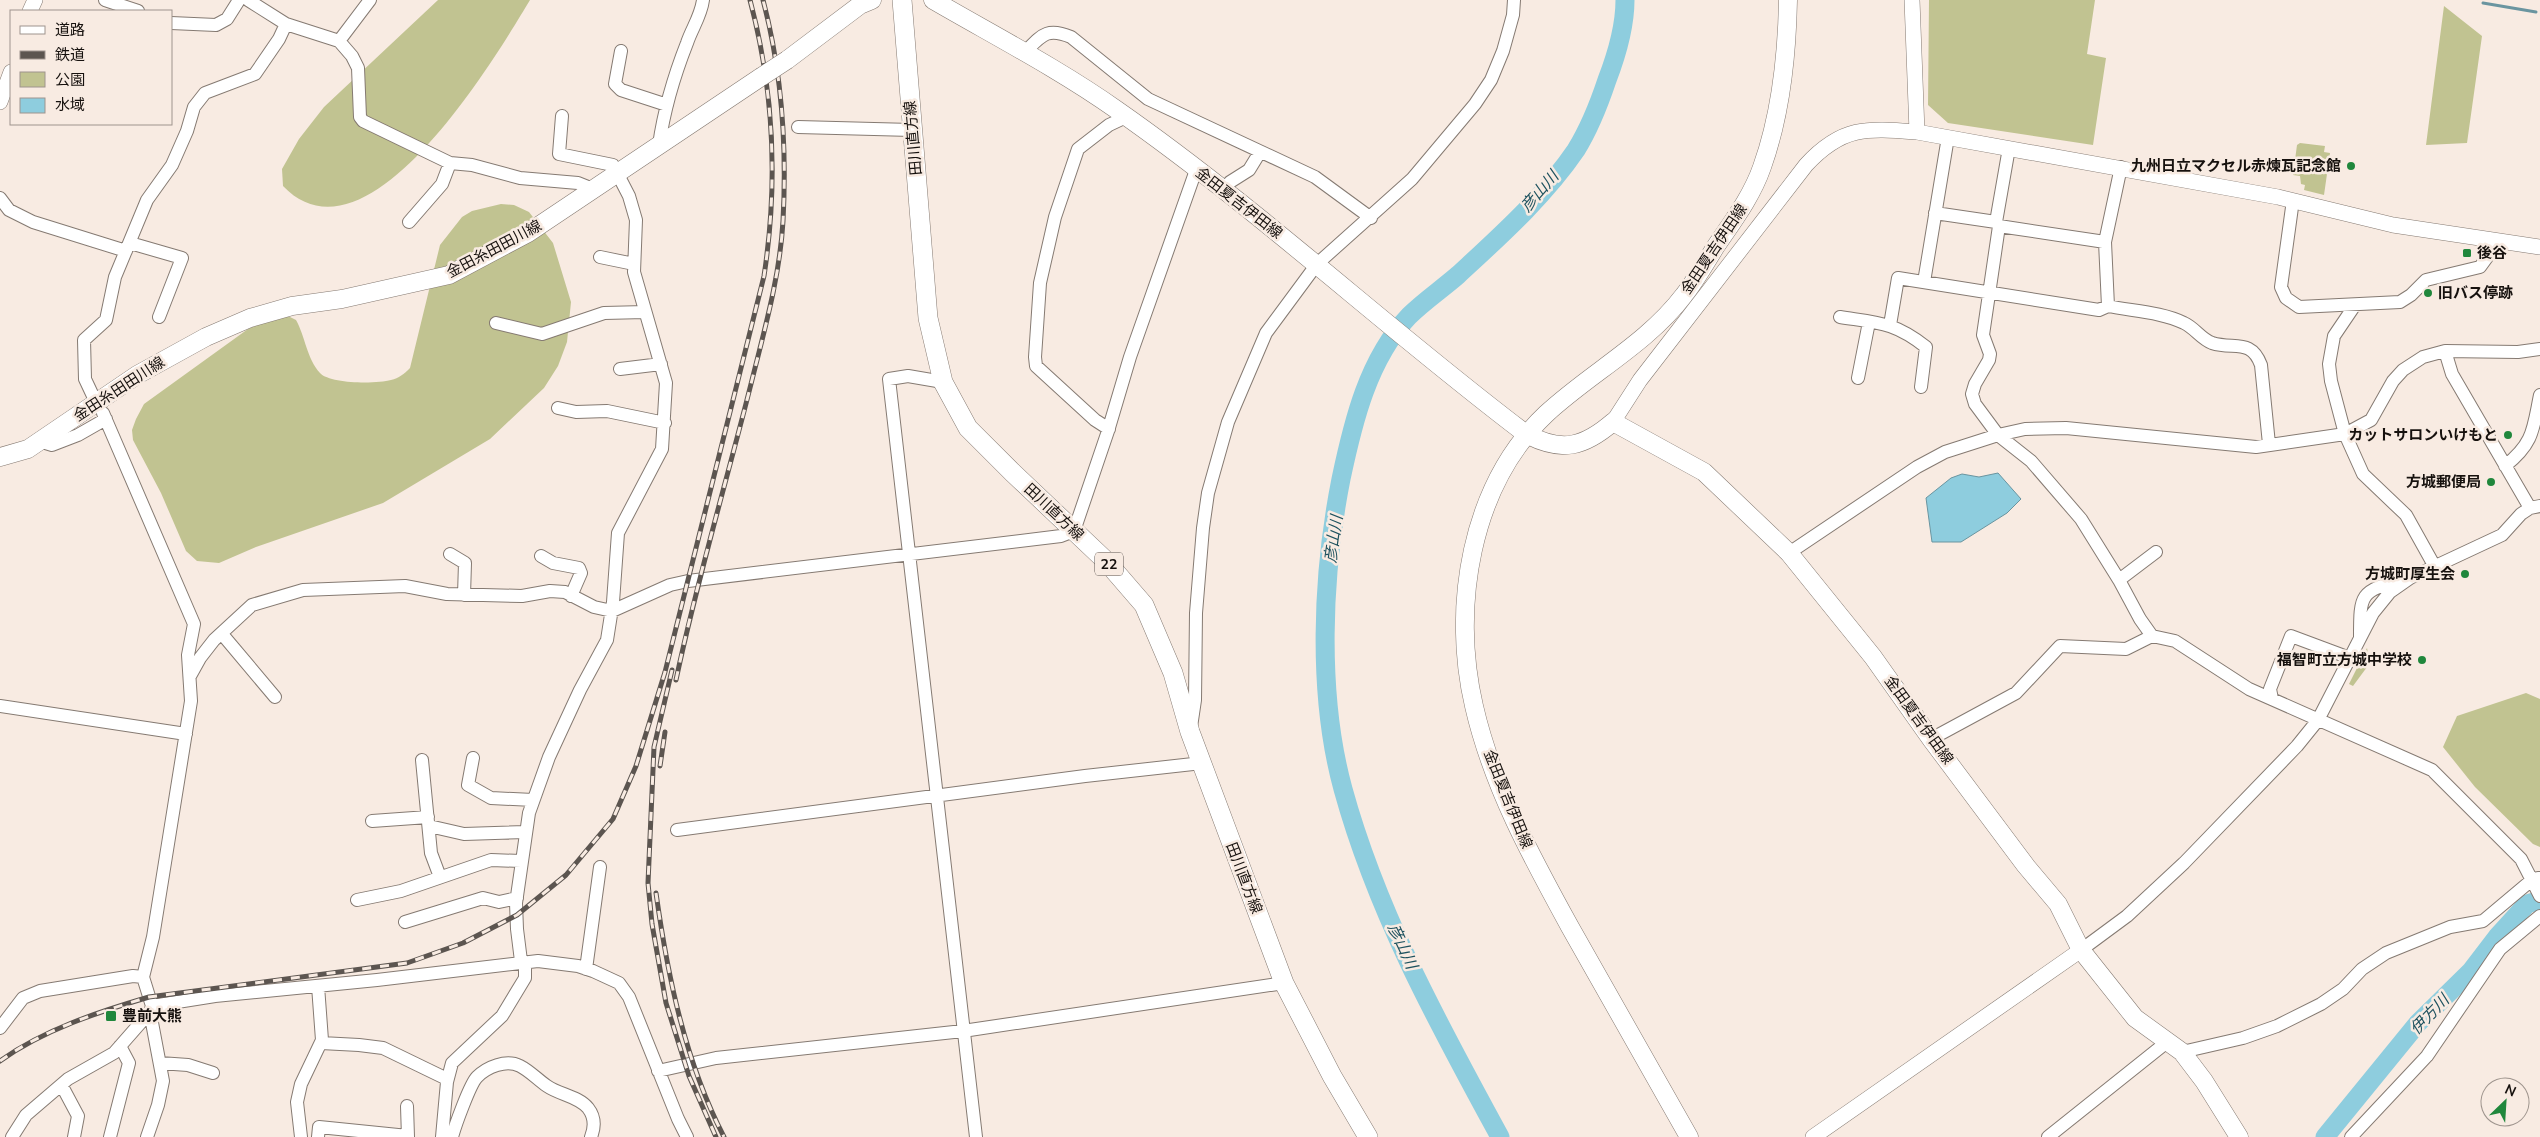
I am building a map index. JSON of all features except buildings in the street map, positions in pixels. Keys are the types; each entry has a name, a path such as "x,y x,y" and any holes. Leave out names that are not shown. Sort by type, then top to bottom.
{"main road":[{"name":"金田糸田田川線","path":"0,458 28,449 137,374 206,336 250,318 292,306 342,298 449,275 528,233 787,60 860,5 872,0"},
{"name":"田川直方線","path":"902,0 928,318 944,382 968,428 1106,561 1144,605 1173,673 1190,732 1284,983 1332,1076 1368,1137"},
{"name":"金田夏吉伊田線","path":"933,0 1025,52 1126,117 1224,190 1520,430 1543,443 1560,446 1580,444 1598,435 1614,422 1704,472 1789,553 1874,658 2026,866 2058,904 2081,950 2135,1018 2182,1052 2204,1081 2239,1137"},
{"name":"金田夏吉伊田線","path":"1689,1137 1527,849 1495,775 1474,705 1464,636 1468,574 1478,533 1492,494 1520,430 1548,412 1666,316 1684,296 1748,198 1761,170 1778,104 1787,36 1788,0"}],"street":[{"path":"105,0 135,10"},
{"path":"172,23 216,25 227,19 239,0"},
{"path":"248,0 286,24 339,41 352,56 358,68 360,117 363,122 450,163 472,165 520,178 578,183 593,189"},
{"path":"339,41 370,0"},
{"path":"659,145 666,105 688,41 702,13 704,0"},
{"path":"1190,732 1195,700 1196,613 1208,493 1228,422 1266,333 1340,242 1372,218 1412,180 1475,104 1491,80 1503,51 1514,0"},
{"path":"1912,0 1917,132"},
{"path":"93,396 85,379 84,340 106,320 115,277 147,200 172,165 187,131 194,107 205,93 255,74 275,46 286,24"},
{"path":"1025,52 1046,32 1056,31 1071,37 1148,99 1314,177 1372,218"},
{"path":"621,51 615,84 621,90 666,105"},
{"path":"0,102 10,75"},
{"path":"442,1137 448,1079 452,1063 457,1056 478,1040 502,1016 525,978 525,967 521,961 517,929 517,898 520,861 533,800 549,757 576,697 607,640 612,611 618,533 662,449 667,394 661,364 644,312 634,272 636,220 630,196 613,164 559,154 562,116"},
{"path":"1109,428 1096,420 1036,366 1035,357 1040,283 1054,222 1078,150 1109,125 1126,117"},
{"path":"798,127 912,130"},
{"path":"1614,422 1664,348 1820,150 1836,138 1854,132 1877,129 1948,137 2121,167 2293,200 2393,226 2540,247"},
{"path":"1924,282 1948,137"},
{"path":"2008,148 1983,335 1990,354 1989,360 1975,384 1972,394 1978,409 1998,435 2031,461 2081,519 2152,636"},
{"path":"1224,190 1230,182 1249,170 1260,152"},
{"path":"410,222 424,208 442,184 450,163"},
{"path":"2108,306 2105,242 2121,167"},
{"path":"190,676 200,658 252,606 273,597 303,590 405,586 447,594 464,595 522,596 550,591 565,592 594,607 612,611 670,585 688,581 908,556 1061,536 1074,531 1109,428 1130,357 1196,170"},
{"path":"0,198 9,210 33,222 128,247 182,258 159,317"},
{"path":"2293,200 2281,287 2286,298 2304,307 2400,302 2411,295 2426,280 2480,267 2488,256 2490,240"},
{"path":"1935,213 2105,242"},
{"path":"600,257 634,264"},
{"path":"1890,325 1898,278 2099,310 2108,306 2175,319 2187,324 2202,338 2214,344 2250,348 2257,353 2261,364 2269,444"},
{"path":"2355,305 2334,336 2329,364 2331,381 2345,434 2363,474 2376,490 2406,515 2434,567"},
{"path":"496,323 542,334 604,313 644,312"},
{"path":"1840,317 1890,325 1906,332 1926,347 1921,387"},
{"path":"1858,378 1869,322"},
{"path":"1789,553 1917,466 1945,452 1998,435 2025,429 2066,428 2256,447 2345,434 2371,420 2388,387 2403,370 2423,357 2445,351 2518,352 2540,349"},
{"path":"1813,1137 2127,916 2184,863 2276,770 2318,720 2381,602 2395,587 2410,578 2502,535 2535,507 2505,466 2452,374 2445,351"},
{"path":"620,369 661,364"},
{"path":"944,382 908,376 889,379 976,1137"},
{"path":"2505,466 2521,454 2531,438 2540,395"},
{"path":"558,408 576,412 607,411 665,423"},
{"path":"39,442 52,445 78,435 104,416 194,624 188,655 191,702 153,937 144,977 163,1081 158,1106 147,1137"},
{"path":"2119,580 2156,552"},
{"path":"450,554 465,563 464,595"},
{"path":"541,556 553,562 579,568 581,573 571,596"},
{"path":"222,634 274,697"},
{"path":"1932,739 2016,693 2060,646 2126,649 2152,636 2174,641 2249,689 2425,766 2439,776 2521,859 2537,885 2483,921 2450,927 2386,953 2362,969 2343,989 2321,1004 2277,1026 2243,1038 2182,1052"},
{"path":"2272,699 2270,689 2291,636 2350,658"},
{"path":"0,706 186,734"},
{"path":"473,758 468,786 491,798 533,800"},
{"path":"422,760 432,853 440,877"},
{"path":"677,830 1085,776 1202,764"},
{"path":"372,822 428,822 464,834 526,832"},
{"path":"357,900 401,892 491,860 520,861"},
{"path":"586,968 600,867"},
{"path":"406,922 483,898 499,902 517,898"},
{"path":"2351,1137 2427,1056 2500,949 2540,916"},
{"path":"12,1137 26,1115 68,1079 114,1052 151,1009 215,996 318,986 521,961 538,961 586,968 619,983 629,997 658,1071 687,1137"},
{"path":"0,1028 23,998 40,991 133,976 144,977"},
{"path":"658,1071 716,1058 963,1031 1284,983"},
{"path":"301,1137 297,1102 301,1084 320,1043 322,1027 318,986"},
{"path":"2048,1137 2167,1042"},
{"path":"320,1043 383,1048 448,1079"},
{"path":"110,1137 129,1063 120,1046"},
{"path":"452,1137 476,1078 489,1069 506,1062 519,1065 549,1088 575,1098 588,1108 593,1118 594,1130 591,1137"},
{"path":"160,1063 188,1065 213,1073"},
{"path":"62,1086 78,1116 74,1137"},
{"path":"318,1137 319,1127 408,1137 407,1106"}],"green space":[{"path":"438,0 530,0 459,108 425,148 389,181 352,202 316,206 283,186 282,169 299,139 324,107"},
{"path":"1929,0 2095,0 2087,54 2106,58 2093,145 1948,123 1928,105"},
{"path":"2444,6 2482,36 2467,143 2426,145"},
{"path":"2300,143 2325,146 2324,152 2330,153 2324,195 2304,190 2305,185 2301,184 2300,176 2293,175 2297,145"},
{"path":"501,204 514,205 529,212 553,243 571,302 567,342 558,366 544,388 490,439 383,503 256,547 219,563 197,561 186,551 161,493 133,440 132,430 144,404 248,329 276,316 288,316 296,320 312,361 325,377 343,381 365,382 384,381 399,377 410,368 440,245 462,217 472,211"},
{"path":"2367,648 2370,663 2353,686 2349,684"},
{"path":"2526,693 2540,699 2540,847 2533,844 2475,787 2443,747 2457,716"}],"water":[{"path":"1998,473 2021,499 2007,513 1961,542 1932,542 1926,498 1951,478 1962,474 1979,477"}],"waterway":[{"name":"彦山川","path":"1500,1137 1411,967 1373,880 1343,789 1329,714 1326,674 1326,594 1330,555 1341,479 1351,436 1364,392 1383,352 1409,316 1458,275 1520,216 1550,184 1576,150 1601,98 1614,60 1622,31 1625,0"},
{"path":"2483,3 2536,12"},
{"name":"伊方川","path":"2325,1137 2418,1023 2471,971 2497,937 2527,904 2540,900"}],"railway":[{"path":"0,1061 34,1040 53,1031 110,1009 149,997 407,963 463,943 517,915 566,875 613,819 636,766 665,672 764,276 771,207 771,137 764,68 750,0"},
{"path":"676,680 684,642 767,321 779,261 784,193 782,109 775,54 763,0"},
{"path":"672,670 654,747 648,883 652,924 666,1003 689,1076 716,1137"},
{"path":"660,766 665,732"},
{"path":"656,893 666,956 680,1018 699,1079 724,1137"}],"place":[{"name":"九州日立マクセル赤煉瓦記念館","path":"2351,166"},
{"name":"後谷","path":"2467,253"},
{"name":"旧バス停跡","path":"2428,293"},
{"name":"カットサロンいけもと","path":"2508,435"},
{"name":"方城郵便局","path":"2491,482"},
{"name":"方城町厚生会","path":"2465,574"},
{"name":"福智町立方城中学校","path":"2422,660"},
{"name":"豊前大熊","path":"111,1016"}]}
